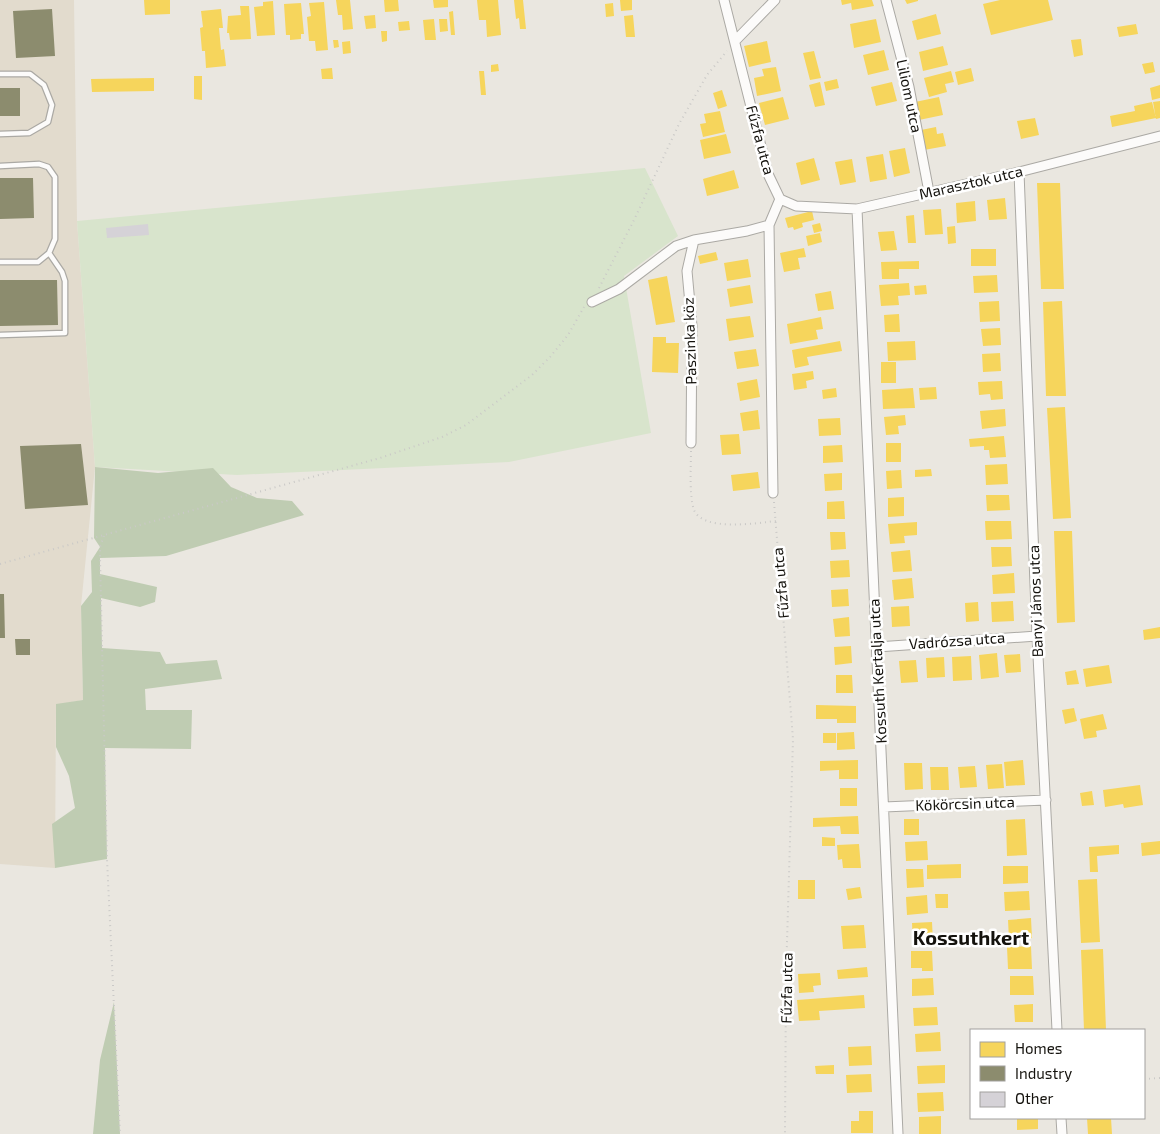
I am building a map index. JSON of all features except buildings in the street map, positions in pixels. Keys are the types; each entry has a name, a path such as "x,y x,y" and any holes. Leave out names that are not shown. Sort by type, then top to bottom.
{"street":[{"name":"Fűzfa utca","path":"724,0 768,174 780,199"},
{"path":"735,41 775,0"},
{"name":"Liliom utca","path":"886,0 909,88 929,192"},
{"name":"Marasztok utca","path":"780,199 796,206 857,209 1019,172 1160,136"},
{"name":"Banyi János utca","path":"1019,172 1037,636 1057,1029"},
{"path":"774,494 769,225 780,199"},
{"name":"Kossuth Kertalja utca","path":"857,209 898,1134"},
{"path":"592,302 619,289 676,246 694,240 747,231 769,225"},
{"name":"Paszinka köz","path":"691,443 692,326 687,271 694,240"},
{"name":"Vadrózsa utca","path":"877,647 1037,636"},
{"name":"Kökörcsin utca","path":"884,807 1046,800"},
{"path":"1061,1119 1062,1134"}],"lane":[{"path":"0,74 30,74 44,84 52,105 48,122 29,133 0,134"},
{"path":"0,166 39,164 48,167 55,177 55,239 49,253 38,262 0,262"},
{"path":"0,335 65,333 65,281 62,272 49,253"}],"path":[{"path":"0,564 380,458 442,437 466,424 532,375 568,335 586,304 592,302 634,220 679,124 708,75 735,41"},
{"path":"691,443 692,494 694,510 700,518 732,524 776,521"},
{"name":"Fűzfa utca","path":"774,494 794,739 786,976 785,1134"},
{"path":"104,536 100,547 100,558 106,822 120,1134"},
{"path":"1145,1079 1160,1078"}],"shaded area":[{"path":"0,0 74,0 77,221 95,467 81,606 83,700 56,705 55,868 0,864"}],"green space":[{"path":"645,168 678,236 624,276 651,433 509,462 237,475 95,467 77,221"},
{"path":"95,467 158,473 213,468 231,487 257,498 292,501 304,515 166,556 100,558 100,574 157,587 155,602 140,607 101,598 102,648 160,652 166,664 217,660 222,679 145,689 146,710 192,710 191,749 105,748 107,859 55,868 52,824 75,808 69,776 56,747 56,704 83,700 81,606 92,592 91,561 100,547 94,538"},
{"path":"114,1002 120,1134 93,1134 100,1060"}],"district":[{"name":"Kossuthkert","path":"971,938"}]}
